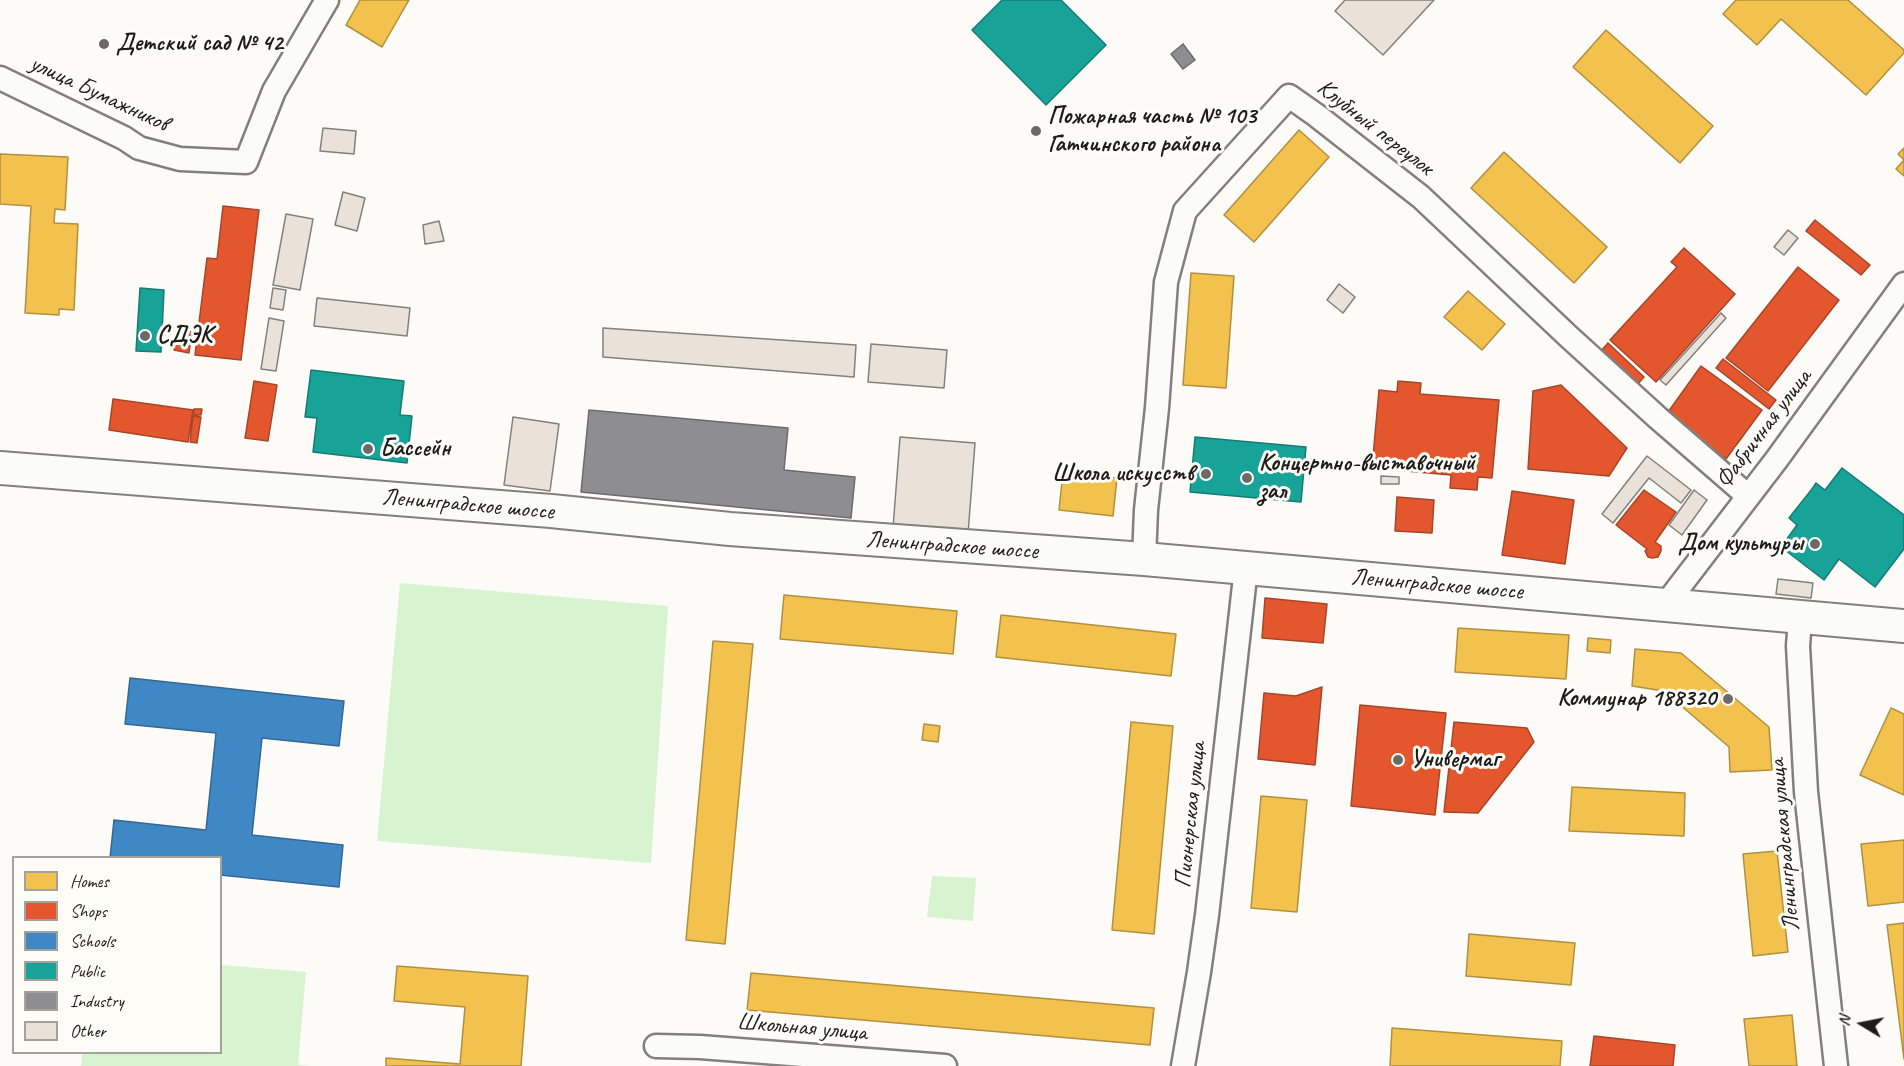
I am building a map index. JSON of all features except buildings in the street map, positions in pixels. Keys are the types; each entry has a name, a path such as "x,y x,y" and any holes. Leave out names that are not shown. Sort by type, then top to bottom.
{"main road":[{"name":"Ленинградское шоссе","path":"0,468 552,511 730,530 1246,568 1904,626"}],"street":[{"name":"улица Бумажников","path":"0,78 124,138 139,148 180,159 246,162 274,91 327,0"},
{"name":"Клубный переулок","path":"1144,560 1146,510 1166,282 1185,211 1288,96 1316,115 1421,197 1658,418 1748,496"},
{"name":"Фабричная улица","path":"1666,604 1777,459 1904,284"},
{"name":"Пионерская улица","path":"1183,1066 1207,915 1246,568"},
{"name":"Ленинградская улица","path":"1800,618 1798,646 1806,792 1836,1066"},
{"name":"Школьная улица","path":"656,1046 700,1047 945,1066"}],"green space":[{"path":"400,583 668,606 651,863 377,841"},
{"path":"932,876 976,878 973,921 927,917"},
{"path":"222,965 306,972 298,1065 310,1066 81,1066 82,1054 222,1054"}],"place":[{"name":"Детский сад № 42","path":"104,44"},
{"name":"Пожарная часть № 103 Гатчинского района","path":"1036,131"},
{"name":"СДЭК","path":"145,336"},
{"name":"Бассейн","path":"368,449"},
{"name":"Школа искусств","path":"1206,474"},
{"name":"Концертно-выставочный зал","path":"1247,478"},
{"name":"Дом культуры","path":"1815,544"},
{"name":"Коммунар 188320","path":"1728,699"},
{"name":"Универмаг","path":"1398,760"}]}
